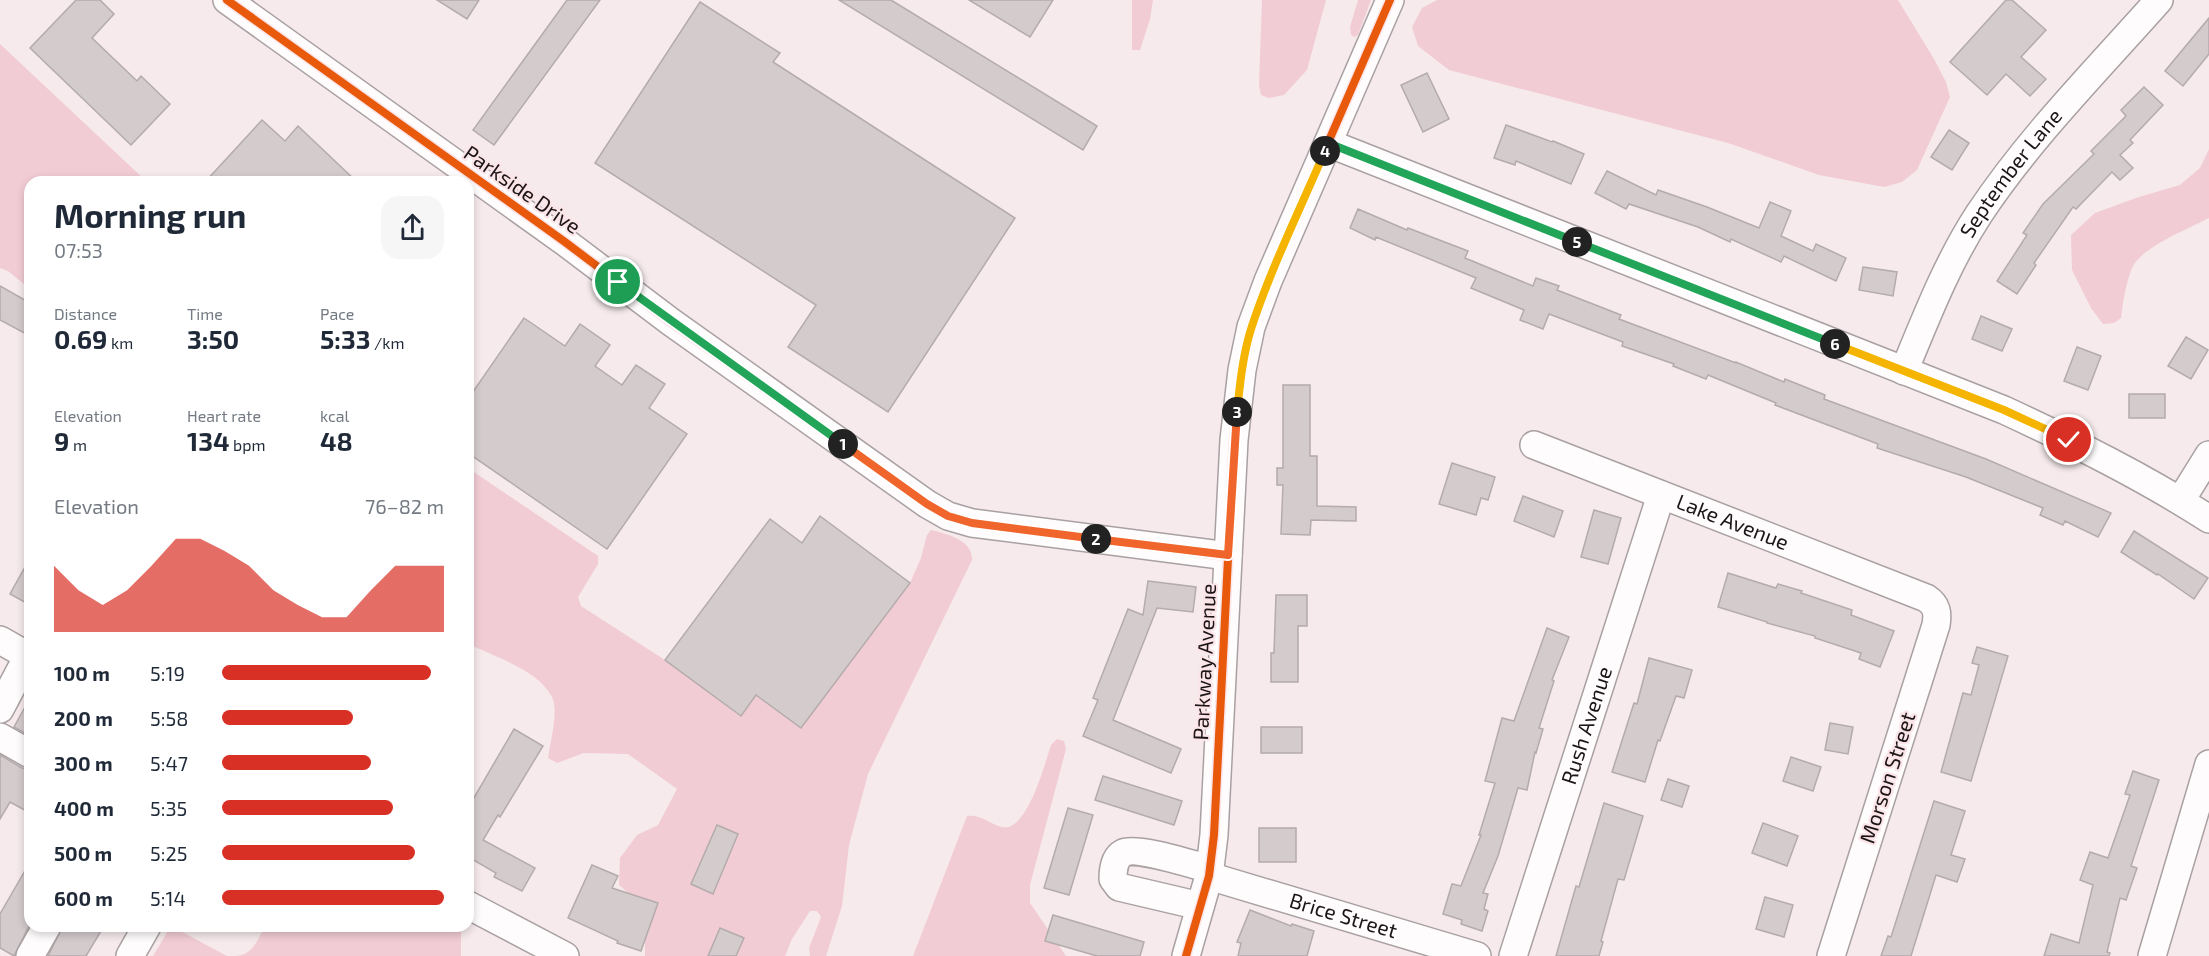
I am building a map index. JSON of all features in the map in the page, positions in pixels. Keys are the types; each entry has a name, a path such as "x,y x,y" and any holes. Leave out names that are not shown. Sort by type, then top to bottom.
{"street":[{"name":"Parkside Drive","path":"227,0 473,176"},
{"name":"Parkway Avenue","path":"1186,956 1209,872 1214,835 1234,440 1242,370 1251,327 1268,281 1390,0"},
{"name":"September Lane","path":"1904,371 1931,305 1978,216 2016,162 2051,119 2159,0"},
{"path":"1328,143 2004,410 2069,440 2144,479 2209,519"},
{"name":"Parkside Drive","path":"474,177 680,329 948,516 972,523 1228,555"},
{"name":"Lake Avenue","path":"1534,446 1931,602"},
{"path":"2181,501 2209,455"},
{"name":"Rush Avenue","path":"1513,956 1661,495"},
{"name":"Morson Street","path":"1831,956 1936,625 1938,614 1931,602"},
{"path":"0,640 24,652"},
{"path":"0,709 24,664"},
{"path":"0,737 24,751"},
{"path":"2152,956 2209,764"},
{"name":"Brice Street","path":"1200,906 1119,888 1113,879 1119,857 1124,852 1144,852 1477,956"},
{"path":"474,907 565,956"},
{"path":"30,956 44,932"},
{"path":"130,956 144,932"}],"shaded area":[{"path":"1132,0 1153,0 1150,19 1140,50 1132,50"},
{"path":"1262,0 1326,0 1307,70 1284,95 1269,98 1261,95 1259,85"},
{"path":"1358,0 1371,0 1358,35 1354,37 1351,35 1350,27"},
{"path":"1437,0 1898,0 1934,59 1946,82 1950,97 1917,170 1902,182 1884,187 1819,175 1728,143 1449,70 1418,46 1412,27 1422,8"},
{"path":"0,44 141,176 24,176 24,284 8,271 0,268"},
{"path":"2209,149 2209,218 2155,246 2137,261 2128,280 2121,318 2114,323 2103,324 2091,308 2072,270 2071,235 2095,213 2180,185 2200,168"},
{"path":"474,472 598,556 598,564 578,597 581,606 665,660 740,716 756,695 801,728 910,583 921,558 927,535 931,530 958,539 968,547 971,553 972,560 868,774 849,845 842,906 826,956 810,956 809,948 821,917 817,911 810,911 792,939 785,956 645,956 643,906 619,885 620,858 637,835 658,825 677,789 628,754 584,753 557,763 548,758 555,710 552,697 538,680 506,661 474,646"},
{"path":"1057,739 1064,741 1066,749 1030,885 1030,903 1066,956 913,956 967,816 977,816 997,826 1011,826 1019,819 1034,795 1051,745"},
{"path":"167,932 182,932 227,956 153,956"},
{"path":"262,932 461,932 461,956 236,956 247,953"}],"building":[{"path":"76,0 100,0 114,14 92,38 137,81 141,76 170,104 131,145 30,48"},
{"path":"437,0 479,0 467,19"},
{"path":"567,0 600,0 494,145 473,130"},
{"path":"839,0 891,0 1097,126 1083,150"},
{"path":"969,0 1053,0 1030,37"},
{"path":"2006,0 2012,0 2046,30 2021,57 2046,79 2030,96 2006,74 1987,95 1950,62"},
{"path":"700,2 780,53 773,62 1015,218 888,412 788,347 816,305 595,163"},
{"path":"2209,18 2209,54 2183,86 2165,71"},
{"path":"1427,73 1449,119 1423,132 1401,85"},
{"path":"2144,87 2163,105 2130,140 2133,143 2120,155 2133,168 2120,180 2112,172 2076,209 2073,207 2034,263 2036,265 2017,294 1997,281 2027,235 2023,233 2043,204 2094,154 2091,151 2126,116 2121,110"},
{"path":"262,120 285,141 298,126 351,176 211,176"},
{"path":"1506,125 1584,154 1571,184 1516,161 1515,165 1494,158"},
{"path":"1949,130 1969,143 1952,170 1931,157"},
{"path":"1607,171 1656,195 1658,190 1759,228 1770,202 1791,211 1781,236 1813,251 1816,244 1846,258 1836,281 1784,256 1781,262 1698,227 1629,204 1626,209 1595,193"},
{"path":"1358,209 1407,230 1408,228 1468,251 1465,258 1533,286 1536,278 1559,286 1557,290 1621,315 1619,319 1784,382 1785,379 1825,395 1824,399 1986,459 2111,513 2098,537 2065,521 2063,525 2040,515 2043,508 1966,477 1877,448 1878,444 1775,405 1776,403 1708,375 1706,379 1673,366 1674,364 1622,346 1623,342 1549,314 1543,329 1520,320 1524,310 1471,288 1476,278 1376,237 1375,240 1350,228"},
{"path":"1863,267 1897,272 1893,296 1859,290"},
{"path":"0,286 24,300 24,333 0,320"},
{"path":"1981,316 2012,329 2002,351 1972,339"},
{"path":"524,318 565,346 580,324 610,345 595,366 622,385 636,365 665,384 649,408 687,434 607,549 474,457 474,390"},
{"path":"2186,337 2208,350 2191,379 2168,366"},
{"path":"2077,347 2101,356 2088,390 2064,381"},
{"path":"1283,385 1310,385 1310,456 1317,456 1317,506 1356,507 1356,521 1311,520 1310,535 1281,534 1283,485 1277,485 1277,468 1283,468"},
{"path":"2129,394 2165,394 2165,418 2129,418"},
{"path":"1452,463 1495,477 1488,500 1481,498 1476,515 1439,504"},
{"path":"1523,496 1563,511 1554,537 1514,521"},
{"path":"1594,510 1621,518 1608,564 1581,557"},
{"path":"820,516 910,583 801,728 756,695 741,716 665,660 770,519 802,543"},
{"path":"2134,531 2208,578 2194,599 2121,552"},
{"path":"24,569 24,602 10,594"},
{"path":"1728,573 1776,588 1778,584 1802,591 1801,593 1852,610 1851,615 1894,631 1880,667 1859,659 1861,653 1815,638 1815,636 1718,607"},
{"path":"1148,581 1196,587 1193,612 1157,608 1113,720 1181,749 1171,773 1083,736 1098,700 1093,698 1128,609 1143,615"},
{"path":"1276,595 1307,595 1307,626 1298,626 1298,682 1271,682"},
{"path":"1547,628 1569,637 1552,680 1554,681 1539,728 1543,729 1535,752 1527,790 1518,788 1498,856 1483,893 1488,894 1484,909 1488,911 1482,931 1461,924 1462,920 1443,914 1452,884 1461,886 1481,835 1479,835 1495,783 1485,781 1502,718 1514,721"},
{"path":"1977,647 2008,656 1971,781 1941,772 1963,693 1971,695 1979,665 1972,663"},
{"path":"1649,658 1692,670 1684,698 1676,696 1660,741 1658,740 1645,782 1612,772 1634,703 1637,704"},
{"path":"24,709 24,733 14,727"},
{"path":"1830,723 1853,727 1848,754 1825,750"},
{"path":"1261,727 1302,727 1302,753 1261,753"},
{"path":"514,729 543,746 500,817 498,815 483,840 535,868 522,891 494,877 496,873 474,860 474,798"},
{"path":"0,755 24,768 24,810 10,802 0,819"},
{"path":"1791,757 1821,767 1813,791 1783,781"},
{"path":"2133,771 2159,780 2131,866 2137,868 2126,900 2120,898 2107,952 2110,953 2109,956 2044,956 2051,934 2079,943 2093,885 2080,880 2090,852 2108,858 2130,795 2125,794"},
{"path":"1103,776 1182,801 1174,825 1095,800"},
{"path":"1668,779 1689,786 1682,807 1661,800"},
{"path":"1934,801 1965,811 1951,855 1965,859 1957,882 1936,875 1911,956 1881,956 1888,936 1891,937"},
{"path":"1604,803 1643,816 1624,880 1618,879 1599,956 1556,956 1576,886 1579,887"},
{"path":"1068,808 1093,815 1069,895 1044,888"},
{"path":"1763,823 1798,836 1787,866 1752,853"},
{"path":"717,825 738,834 713,894 691,884"},
{"path":"1259,828 1296,828 1296,862 1259,862"},
{"path":"592,865 618,876 612,888 658,903 641,951 617,943 618,941 568,918"},
{"path":"24,872 24,932 26,932 14,956 0,948 0,914"},
{"path":"1765,897 1793,905 1784,937 1756,929"},
{"path":"1250,910 1291,926 1292,924 1314,931 1307,956 1238,956 1241,943 1237,942"},
{"path":"1053,915 1144,942 1140,956 1097,956 1045,941"},
{"path":"720,928 744,938 736,956 708,956"},
{"path":"60,932 100,932 86,956 48,956"}],"cycle path":[{"path":"227,0 473,176"},
{"path":"1186,956 1209,876 1214,835 1234,440 1242,370 1251,327 1268,281 1390,0"},
{"path":"474,177 671,322 927,504 948,516 972,523 1228,556"}],"route":[{"path":"618,282 914,495 948,516 972,523 1228,555 1234,440 1242,370 1251,327 1268,281 1328,143 2004,410 2069,440"}]}
